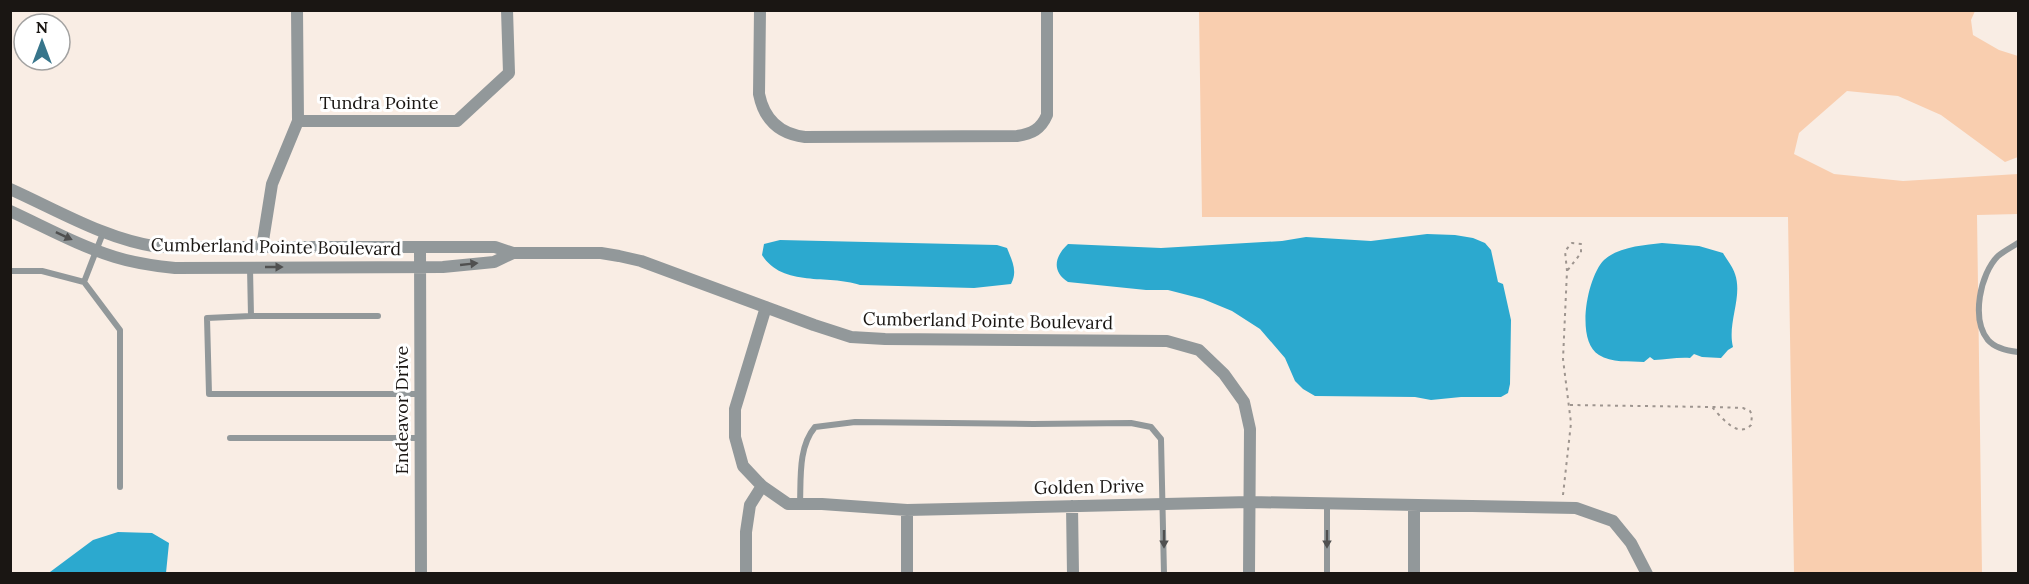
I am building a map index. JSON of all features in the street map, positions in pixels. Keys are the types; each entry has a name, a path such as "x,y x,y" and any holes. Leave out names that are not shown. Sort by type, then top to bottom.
{"street":[{"path":"297,10 298,121"},
{"name":"Tundra Pointe","path":"262,247 272,184 298,121 457,121 509,73 507,10"},
{"path":"760,10 759,94 762,107 775,126 793,136 805,137 1017,136 1028,134 1043,124 1047,115 1047,10"},
{"name":"Cumberland Pointe Boulevard","path":"10,189 103,232 124,240 158,247 495,247 513,253 601,253 662,268 851,337 1167,341 1199,350 1224,374 1244,402 1250,429 1249,573"},
{"name":"Cumberland Pointe Boulevard","path":"10,212 95,250 137,263 175,268 443,267 494,262 513,253"},
{"name":"Endeavor Drive","path":"420,247 421,573"},
{"name":"Golden Drive","path":"766,307 735,409 735,437 743,466 762,486 788,504 907,510 1250,502 1576,508 1613,522 1631,543 1647,573"},
{"path":"746,573 746,532 750,505 762,486"},
{"path":"1072,506 1073,573"},
{"path":"1414,506 1414,573"},
{"path":"907,510 907,573"}],"lane":[{"path":"84,282 103,232"},
{"path":"2019,243 1998,256 1985,275 1978,300 1982,329 1989,342 2008,351 2019,352"},
{"path":"250,267 251,316"},
{"path":"10,271 42,271 84,282 120,330 120,487"},
{"path":"378,316 207,318 209,394 420,394"},
{"path":"800,504 803,456 809,434 815,427 855,422 1131,423 1151,427 1161,439 1164,573"},
{"path":"230,438 420,438"},
{"path":"1327,504 1327,573"}],"path":[{"path":"1562,507 1571,435 1570,405 1563,359 1567,271 1565,251 1572,243 1581,244 1581,253 1567,271"},
{"path":"1570,405 1712,407 1747,409 1752,415 1751,425 1748,429 1728,425 1712,407"}],"shaded area":[{"path":"1199,11 1975,11 1971,20 1973,35 1999,50 2018,56 2018,157 2005,162 1941,115 1898,96 1847,91 1799,133 1794,154 1834,174 1903,181 2018,174 2018,214 1977,215 1982,573 1794,573 1788,217 1202,217"}],"water":[{"path":"1427,234 1473,238 1485,243 1491,250 1498,282 1503,284 1511,320 1510,384 1508,393 1501,397 1431,400 1415,397 1315,396 1295,381 1285,358 1260,329 1232,311 1203,299 1168,290 1068,282 1057,268 1060,253 1068,244 1161,248 1282,241 1306,237 1371,241"},
{"path":"780,240 997,245 1007,248 1014,266 1014,275 1011,284 974,288 860,285 807,278 782,272 762,255 764,244"},
{"path":"1662,243 1699,246 1723,253 1733,269 1737,292 1732,329 1733,347 1721,358 1694,354 1690,358 1654,360 1650,357 1644,362 1621,361 1604,358 1592,348 1587,337 1586,309 1598,268 1604,260 1616,252 1631,247"},
{"path":"118,532 152,533 169,543 166,573 43,573 50,572 93,540"}]}
